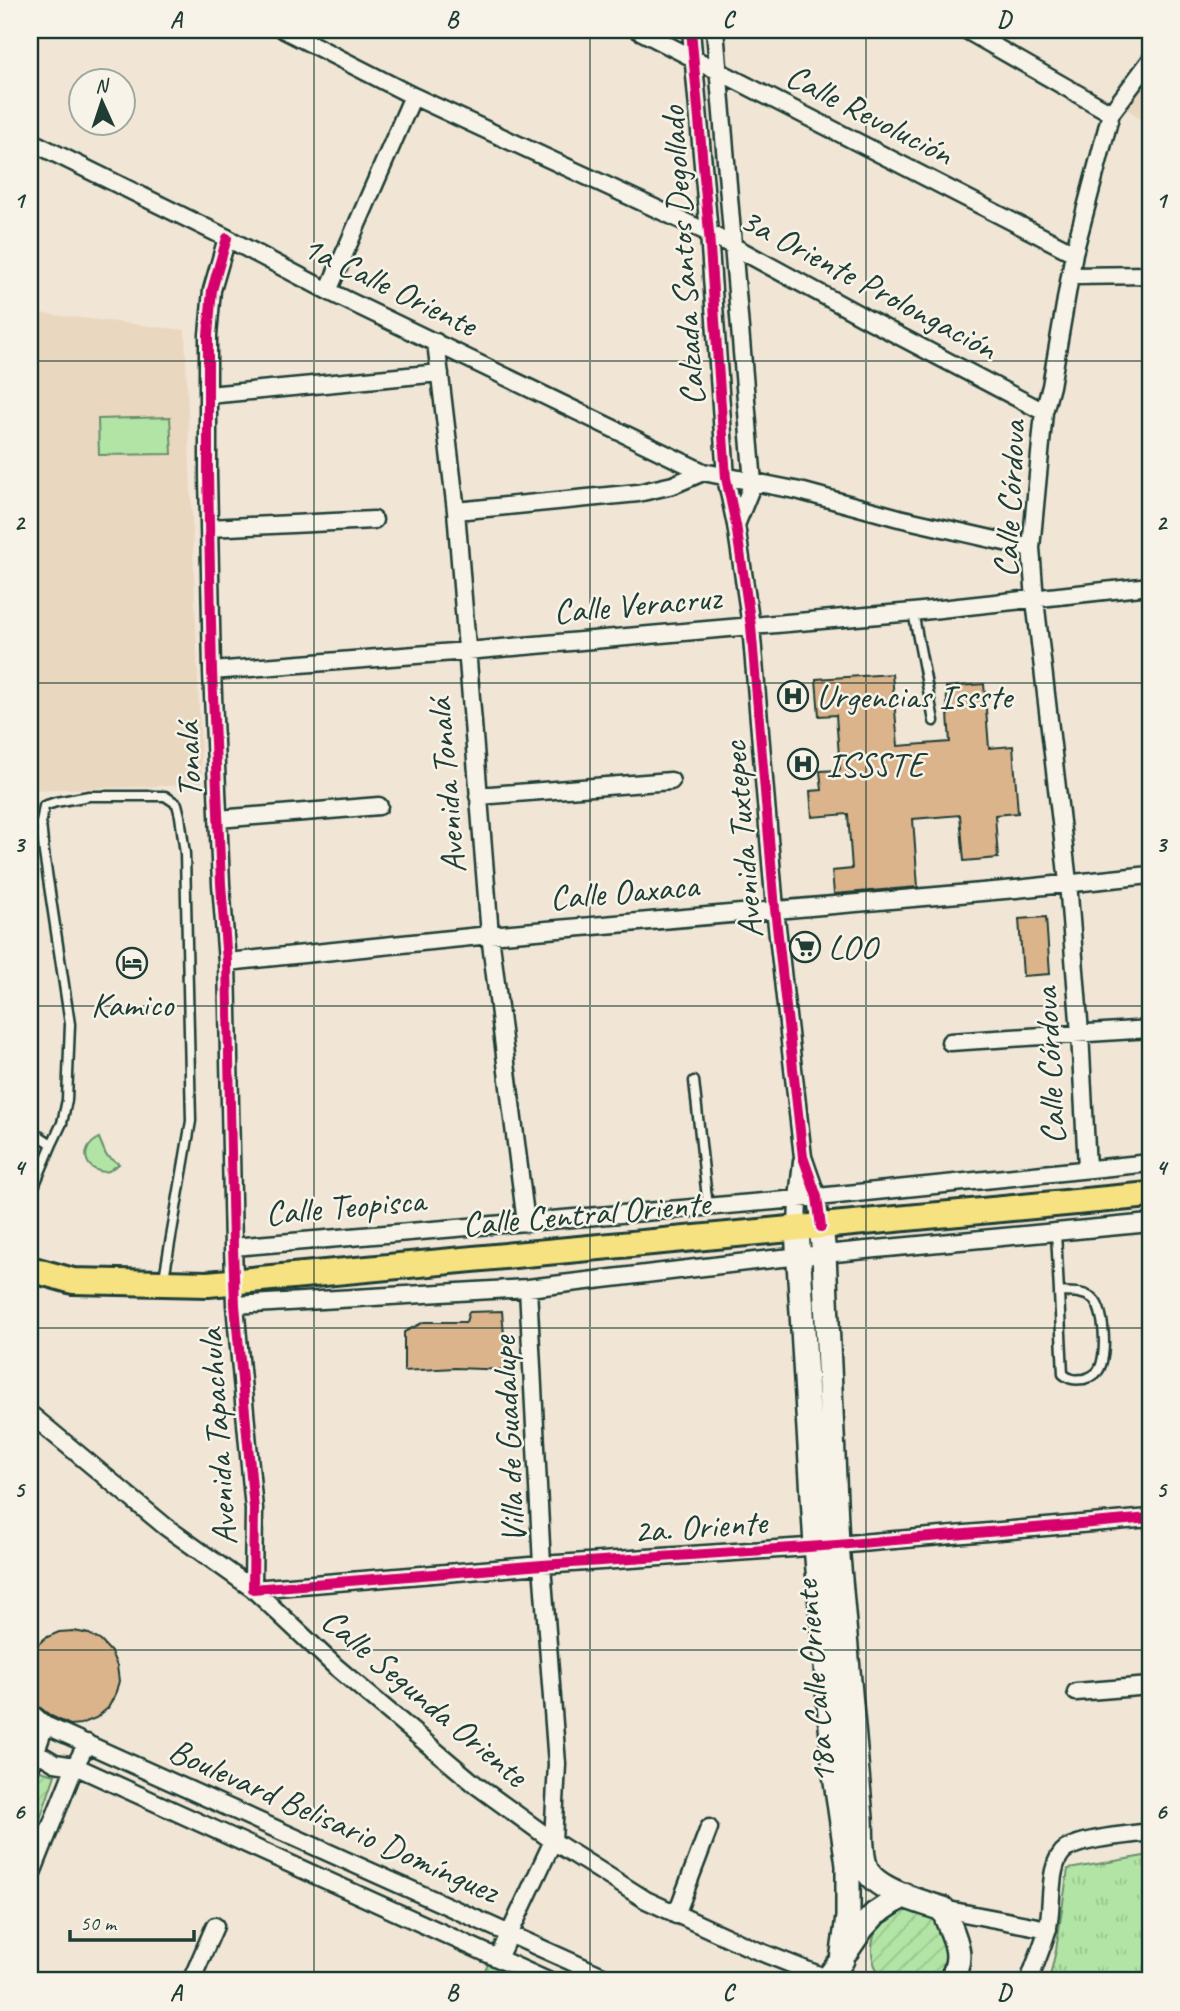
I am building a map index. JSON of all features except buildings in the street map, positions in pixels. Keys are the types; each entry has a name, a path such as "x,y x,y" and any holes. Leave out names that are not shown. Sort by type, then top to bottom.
{"main road":[{"name":"Calle Central Oriente","path":"30,1269 73,1281 208,1284 235,1293 809,1228 1150,1195"},
{"name":"18a Calle Oriente","path":"809,1228 824,1254 826,1546 835,1774 848,1865 848,1917 833,1975"},
{"name":"18a Calle Oriente","path":"809,1228 799,1256 826,1546 866,1870 876,1883 943,1909"},
{"path":"833,1975 862,1928 875,1914 904,1895"},
{"path":"943,1909 959,1953 958,1969 950,1981"}],"street":[{"name":"3a Oriente Prolongación","path":"284,30 413,96 709,233 1044,412"},
{"name":"Calle Revolución","path":"638,30 1074,253"},
{"name":"Calzada Santos Degollado","path":"691,30 709,233 726,478"},
{"name":"Calzada Santos Degollado","path":"715,30 753,483"},
{"path":"966,30 1111,113"},
{"name":"Calle Córdova","path":"1087,1168 1068,882 1031,548 1044,412 1074,253 1111,113 1150,61"},
{"path":"328,290 413,96"},
{"name":"1a Calle Oriente","path":"30,141 328,290 704,472 800,492 1031,548"},
{"name":"Tonalá","path":"227,238 212,290 208,335 209,528 212,671 227,962 235,1293"},
{"path":"1070,276 1150,275"},
{"name":"Avenida Tonalá","path":"436,342 456,511 490,935 526,1223"},
{"path":"208,395 440,373"},
{"path":"456,511 638,493 673,485 704,472"},
{"name":"Avenida Tuxtepec","path":"726,478 751,626 775,909 803,1157 798,1199"},
{"path":"736,525 753,483"},
{"path":"209,528 374,520"},
{"name":"Calle Veracruz","path":"212,671 467,652 913,612 1150,586"},
{"path":"478,796 671,781"},
{"path":"219,820 379,806"},
{"name":"Calle Oaxaca","path":"227,962 490,935 1150,875"},
{"path":"950,1042 1150,1029"},
{"name":"Avenida Tuxtepec","path":"803,1157 817,1196"},
{"name":"Calle Teopisca","path":"233,1247 798,1199 1150,1163"},
{"name":"18a Calle Oriente","path":"809,1228 817,1196"},
{"name":"18a Calle Oriente","path":"798,1199 809,1228"},
{"path":"235,1293 528,1288 799,1256 1150,1223"},
{"name":"Villa de Guadalupe","path":"528,1288 542,1565 557,1764 553,1841"},
{"name":"Avenida Tapachula","path":"235,1293 254,1509 253,1589"},
{"name":"Calle Segunda Oriente","path":"30,1414 166,1527 253,1589 365,1692 476,1785 553,1841"},
{"name":"2a. Oriente","path":"253,1589 542,1565 826,1546 1150,1518"},
{"path":"1076,1692 1150,1686"},
{"name":"Boulevard Belisario Domínguez","path":"30,1712 45,1725 614,1981"},
{"path":"30,1769 32,1750 45,1725"},
{"path":"30,1878 75,1766 87,1743"},
{"name":"Boulevard Belisario Domínguez","path":"32,1750 55,1763 75,1766 548,1981"},
{"path":"676,1915 709,1828"},
{"path":"1029,1981 1048,1929 1056,1862 1064,1850 1079,1843 1150,1832"},
{"path":"498,1958 553,1841 646,1900 676,1915 753,1949 833,1975"},
{"path":"943,1909 1048,1929"},
{"path":"191,1981 215,1926"}],"lane":[{"path":"913,612 934,721"},
{"path":"30,1196 62,1123 66,1100 70,1024 51,906 41,814 44,806 89,796 165,796 177,804 185,854 191,1121 163,1285"},
{"path":"694,1081 708,1207"},
{"path":"30,1130 52,1144"},
{"path":"1056,1232 1063,1374 1076,1380 1091,1377 1102,1364 1104,1351 1100,1308 1093,1299 1083,1293 1059,1292"}],"shaded area":[{"path":"1150,73 1150,126 1126,108"},
{"path":"30,312 185,330 202,785 30,790"}],"green space":[{"path":"170,417 172,454 99,455 98,419"},
{"path":"99,1138 106,1155 119,1164 109,1171 96,1170 86,1156 91,1144"},
{"path":"33,1769 55,1775 30,1848 30,1779"},
{"path":"1150,1855 1150,1981 1049,1981 1068,1869"},
{"path":"908,1910 922,1911 934,1917 951,1952 941,1976 935,1981 888,1981 873,1961 872,1944 878,1929 895,1914"},
{"path":"488,1964 531,1981 481,1981"}],"cycle path":[{"path":"691,30 709,233 726,478 751,626 775,909 803,1157 817,1197 821,1227"},
{"path":"227,238 212,290 208,335 208,474 212,671 227,962 235,1305 254,1509 253,1589 542,1565 837,1545 1150,1518"}],"place":[{"name":"Urgencias Issste","path":"793,696"},
{"name":"ISSSTE","path":"803,764"},
{"name":"LOO","path":"805,947"},
{"name":"Kamico","path":"132,963"}]}
